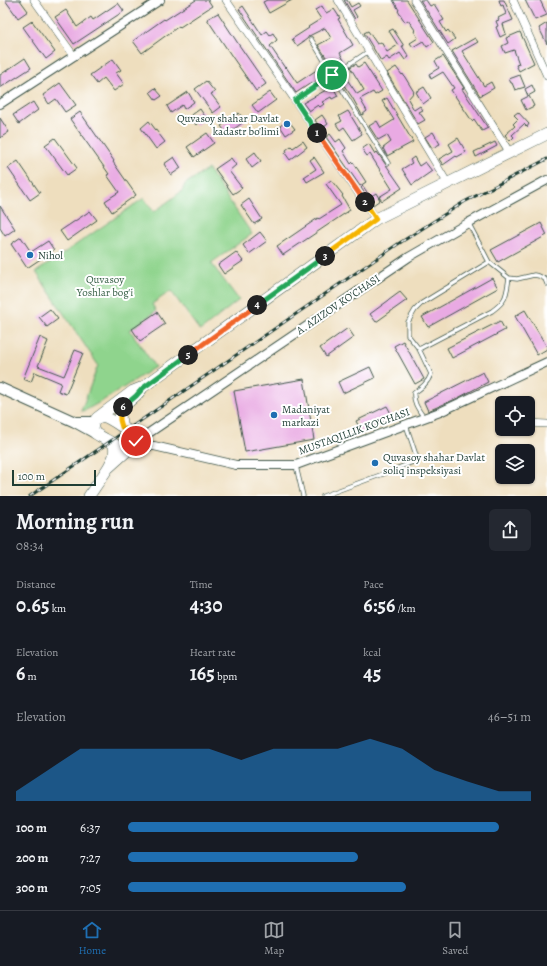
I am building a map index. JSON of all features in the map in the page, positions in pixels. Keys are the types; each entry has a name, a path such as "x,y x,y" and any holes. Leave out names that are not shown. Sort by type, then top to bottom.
{"main road":[{"path":"122,427 120,413 123,406 136,396 143,388 376,219 547,134"},
{"path":"0,388 75,422 121,449 133,445"},
{"path":"95,433 93,429 95,420 133,391 143,388"},
{"path":"75,422 95,420 104,416 133,435 133,445 108,468"},
{"path":"89,496 114,457 114,444"}],"street":[{"path":"34,0 74,56"},
{"path":"0,104 160,0"},
{"path":"226,0 376,219"},
{"path":"338,0 448,184"},
{"path":"414,0 510,152"},
{"path":"513,0 547,76"},
{"name":"A. AZIZOV KO'CHASI","path":"133,445 409,257 547,180"},
{"name":"MUSTAQILLIK KO'CHASI","path":"133,445 154,446 236,465 296,465 440,412 547,362"},
{"path":"535,423 547,424"}],"lane":[{"path":"311,39 332,75 388,162"},
{"path":"295,100 369,51"},
{"path":"468,223 489,262 509,278 517,279 534,275 545,279 547,284"},
{"path":"424,418 415,403 414,393 429,380 431,374 419,349 408,335 408,322 414,310 422,303 489,262"},
{"path":"419,349 492,311 501,304 506,296 509,278"},
{"path":"323,496 413,462 416,455 406,425"},
{"path":"296,465 303,496"}],"green space":[{"name":"Quvasoy Yoshlar bog'i","path":"208,169 252,234 211,263 239,300 200,331 171,291 152,304 156,311 130,330 155,367 109,397 86,410 81,411 98,365 36,272 144,198 154,212 182,191 185,184"}],"building":[{"path":"5,0 20,0 28,11 18,18"},
{"path":"196,0 208,0 212,6 180,27 179,26 142,53 133,41 164,19 165,20"},
{"path":"267,0 292,0 269,13 263,2"},
{"path":"344,0 347,0 351,7 358,3 360,6 353,10 357,17 355,19"},
{"path":"393,0 407,0 434,42 427,47 423,41 413,47 410,43 418,38 414,31 415,30 408,20 405,22"},
{"path":"420,0 426,0 430,6 434,4 444,20 440,22 446,32 448,30 455,39 448,44"},
{"path":"499,0 504,0 513,20 503,24 506,34 500,37 496,27 498,26 496,21 499,20 498,18 506,14 503,5 501,6"},
{"path":"525,0 540,0 547,15 535,20"},
{"path":"118,3 124,11 74,44 55,17 66,10 77,27 91,17 93,20"},
{"path":"243,6 262,35 267,31 270,35 273,33 277,40 270,46 297,83 321,67 325,74 318,78 319,80 311,83 296,93 239,9"},
{"path":"322,6 326,13 334,9 353,45 340,53 345,62 334,69 318,45 331,38 325,28 309,36 297,46 292,39 321,19 315,10"},
{"path":"218,13 266,84 256,91 207,19"},
{"path":"32,21 55,52 46,59 23,27"},
{"path":"547,23 547,44 539,28"},
{"path":"393,29 409,57 405,60 400,53 389,60 387,57 381,61 364,33 368,31 377,44 381,42 387,52 398,45 389,31"},
{"path":"520,32 534,63 519,71 516,65 519,64 514,50 505,53 502,46 508,43 506,38"},
{"path":"475,38 478,42 462,51 484,86 491,82 494,88 480,96 452,51"},
{"path":"443,56 464,88 462,89 488,128 482,131 474,119 472,121 451,90 454,88 443,72 431,79 429,74 439,68 435,61"},
{"path":"25,58 31,68 0,88 0,75"},
{"path":"113,59 121,70 116,73 124,84 114,91 104,78 97,84 90,75"},
{"path":"364,63 382,91 375,95 373,92 360,99 367,111 362,115 341,81 346,78 357,94 364,90 350,67 356,64 358,67"},
{"path":"396,67 402,75 403,74 414,92 408,99 414,110 420,106 423,110 419,112 425,120 418,124 387,73"},
{"path":"520,75 525,87 515,90 509,79"},
{"path":"206,81 215,92 211,94 221,107 213,113 195,89"},
{"path":"60,83 76,105 65,112 56,99 49,104 43,95"},
{"path":"532,85 535,92 528,96 525,89"},
{"path":"333,87 338,96 332,99 331,97 322,102 324,104 320,107 318,105 309,111 303,103 326,90 327,91"},
{"path":"424,87 431,98 423,104 416,92"},
{"path":"155,88 162,96 156,100 150,92"},
{"path":"188,92 194,102 184,109 182,105 171,113 167,106"},
{"path":"270,92 276,100 258,113 252,105"},
{"path":"529,96 534,106 526,110 521,100"},
{"path":"387,98 413,142 387,156 383,148 391,142 387,135 378,140 369,126 377,121 381,128 394,120 382,101"},
{"path":"33,102 38,110 19,124 13,115"},
{"path":"200,109 206,118 196,125 189,117"},
{"path":"348,111 362,134 353,140 344,127 340,130 336,124 342,121 339,116"},
{"path":"80,112 136,195 112,212 105,201 119,192 107,175 109,174 70,119"},
{"path":"518,112 529,124 527,127 524,124 512,135 514,137 510,141 505,135 515,126 513,124 518,119 514,115"},
{"path":"239,113 245,121 227,134 221,126"},
{"path":"322,115 328,124 321,129 315,120"},
{"path":"0,118 9,132 0,138"},
{"path":"288,120 295,129 286,135 280,126"},
{"path":"149,121 165,142 156,149 141,128"},
{"path":"433,132 440,144 432,148 425,137"},
{"path":"207,133 214,143 194,157 187,147"},
{"path":"330,134 336,142 340,139 346,148 343,151 351,164 353,162 366,182 360,186 326,137"},
{"path":"55,138 77,168 67,175 45,145"},
{"path":"458,138 466,152 457,157 456,156 443,165 439,159 453,151 449,144"},
{"path":"303,141 307,147 290,160 285,153 287,152 286,150 291,146 293,148"},
{"path":"495,142 497,146 476,157 474,152"},
{"path":"369,144 375,154 377,152 402,188 382,201 379,197 392,189 370,154 367,156 362,149"},
{"path":"255,152 261,161 252,168 246,159"},
{"path":"174,157 181,168 171,175 164,164"},
{"path":"314,157 324,172 307,182 304,177 316,169 310,160"},
{"path":"414,157 419,166 425,162 432,171 412,185 402,169 412,163 410,160"},
{"path":"231,158 236,165 229,171 242,188 233,194 215,169"},
{"path":"18,161 40,193 30,200 8,168"},
{"path":"331,180 343,195 342,196 350,210 283,255 277,246 318,218 319,219 341,205 326,184"},
{"path":"363,186 370,197 376,193 380,200 373,205 361,188"},
{"path":"249,199 262,219 254,224 241,205"},
{"path":"0,206 15,229 5,236 0,228"},
{"path":"90,211 97,220 67,241 60,231"},
{"path":"541,223 547,235 498,262 491,250"},
{"path":"260,232 267,241 249,254 243,245"},
{"path":"21,237 31,252 48,241 54,250 27,268 11,244"},
{"path":"236,252 243,261 224,274 218,265"},
{"path":"492,278 498,288 428,327 422,317"},
{"path":"400,292 407,300 376,322 370,314"},
{"path":"50,309 58,319 47,327 39,317"},
{"path":"525,310 547,347 547,349 537,355 515,316"},
{"path":"157,312 165,324 140,341 132,329"},
{"path":"500,321 505,330 452,358 447,348"},
{"path":"348,328 354,337 326,357 320,348"},
{"path":"40,337 48,341 38,366 64,376 75,350 83,353 66,394 58,391 61,383 35,372 31,382 23,379"},
{"path":"403,341 424,379 415,384 394,346"},
{"path":"370,367 375,378 343,393 338,382"},
{"path":"483,372 488,382 458,398 428,411 424,402"},
{"name":"Madaniyat markazi","path":"304,379 314,440 245,452 234,391"},
{"path":"387,406 393,417 362,433 356,421"}],"railway":[{"path":"30,496 398,244 464,202 547,159"}],"place":[{"name":"Quvasoy shahar Davlat kadastr bo'limi","path":"287,124"},
{"name":"Nihol","path":"30,255"},
{"name":"Madaniyat markazi","path":"274,415"},
{"name":"Quvasoy shahar Davlat soliq inspeksiyasi","path":"375,463"}],"route":[{"path":"136,441 133,435 122,427 120,413 123,406 136,396 143,388 376,219 295,100 332,75"}]}
